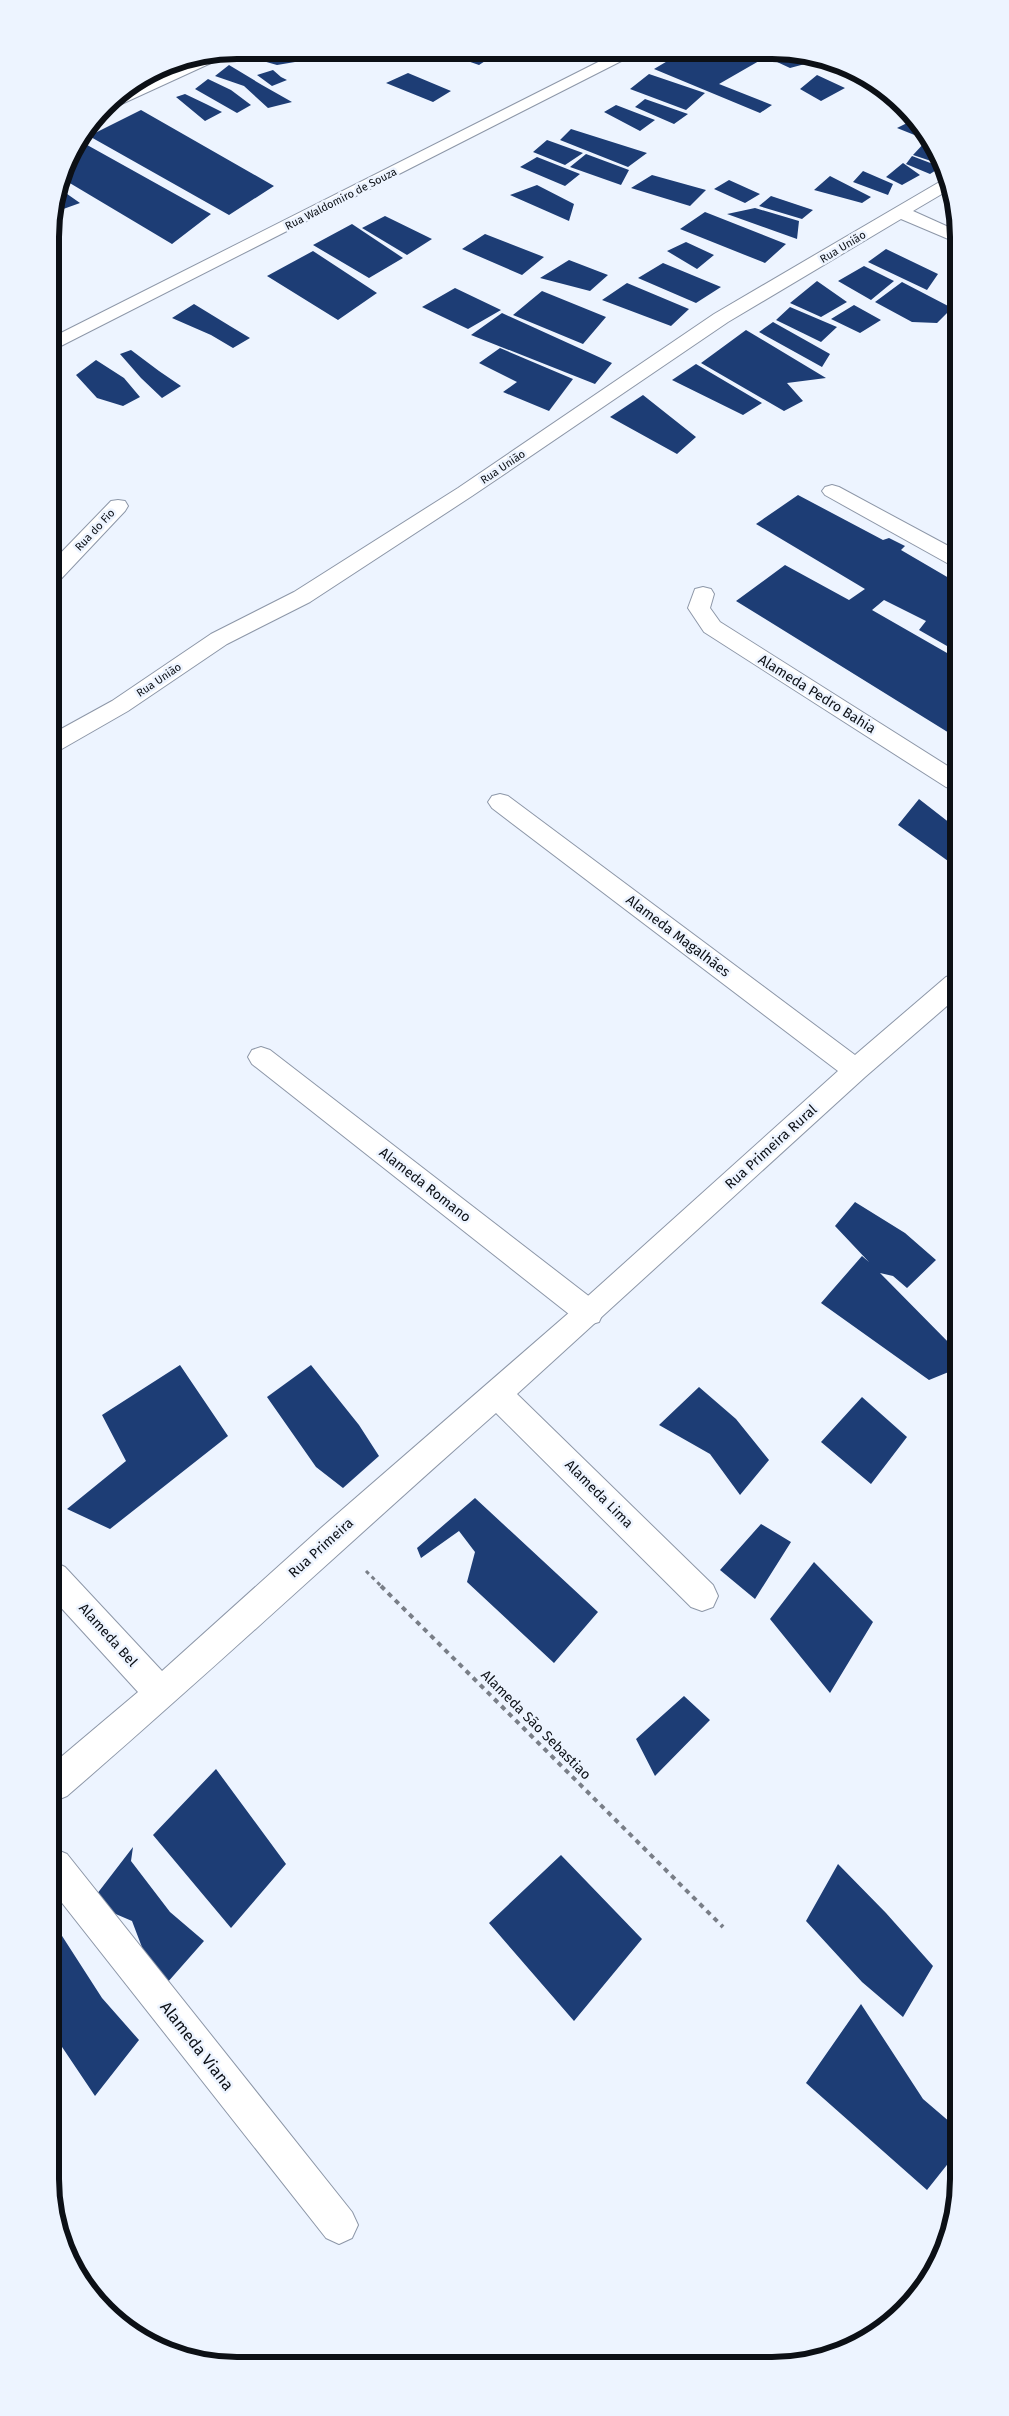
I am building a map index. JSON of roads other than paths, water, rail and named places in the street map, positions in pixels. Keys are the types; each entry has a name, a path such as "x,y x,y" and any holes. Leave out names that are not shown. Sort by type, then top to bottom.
{"street":[{"name":"Rua Waldomiro de Souza","path":"59,340 617,59"},
{"path":"136,90 197,63"},
{"name":"Rua União","path":"59,740 120,706 219,640 302,597 465,492 721,318 943,186"},
{"path":"901,212 950,235"},
{"path":"832,491 950,556"},
{"name":"Rua do Fio","path":"59,569 118,506"},
{"name":"Alameda Pedro Bahia","path":"703,594 700,608 712,626 950,778"},
{"name":"Alameda Magalhães","path":"500,802 856,1070"},
{"name":"Rua Primeira Rural","path":"589,1314 856,1070 950,988"},
{"name":"Alameda Romano","path":"261,1057 589,1314"},
{"name":"Rua Primeira","path":"59,1781 161,1694 332,1538 496,1393 589,1314"},
{"name":"Alameda Lima","path":"496,1393 702,1596"},
{"name":"Alameda Bel","path":"59,1582 161,1694"},
{"name":"Alameda Viana","path":"59,1871 339,2225"}]}
